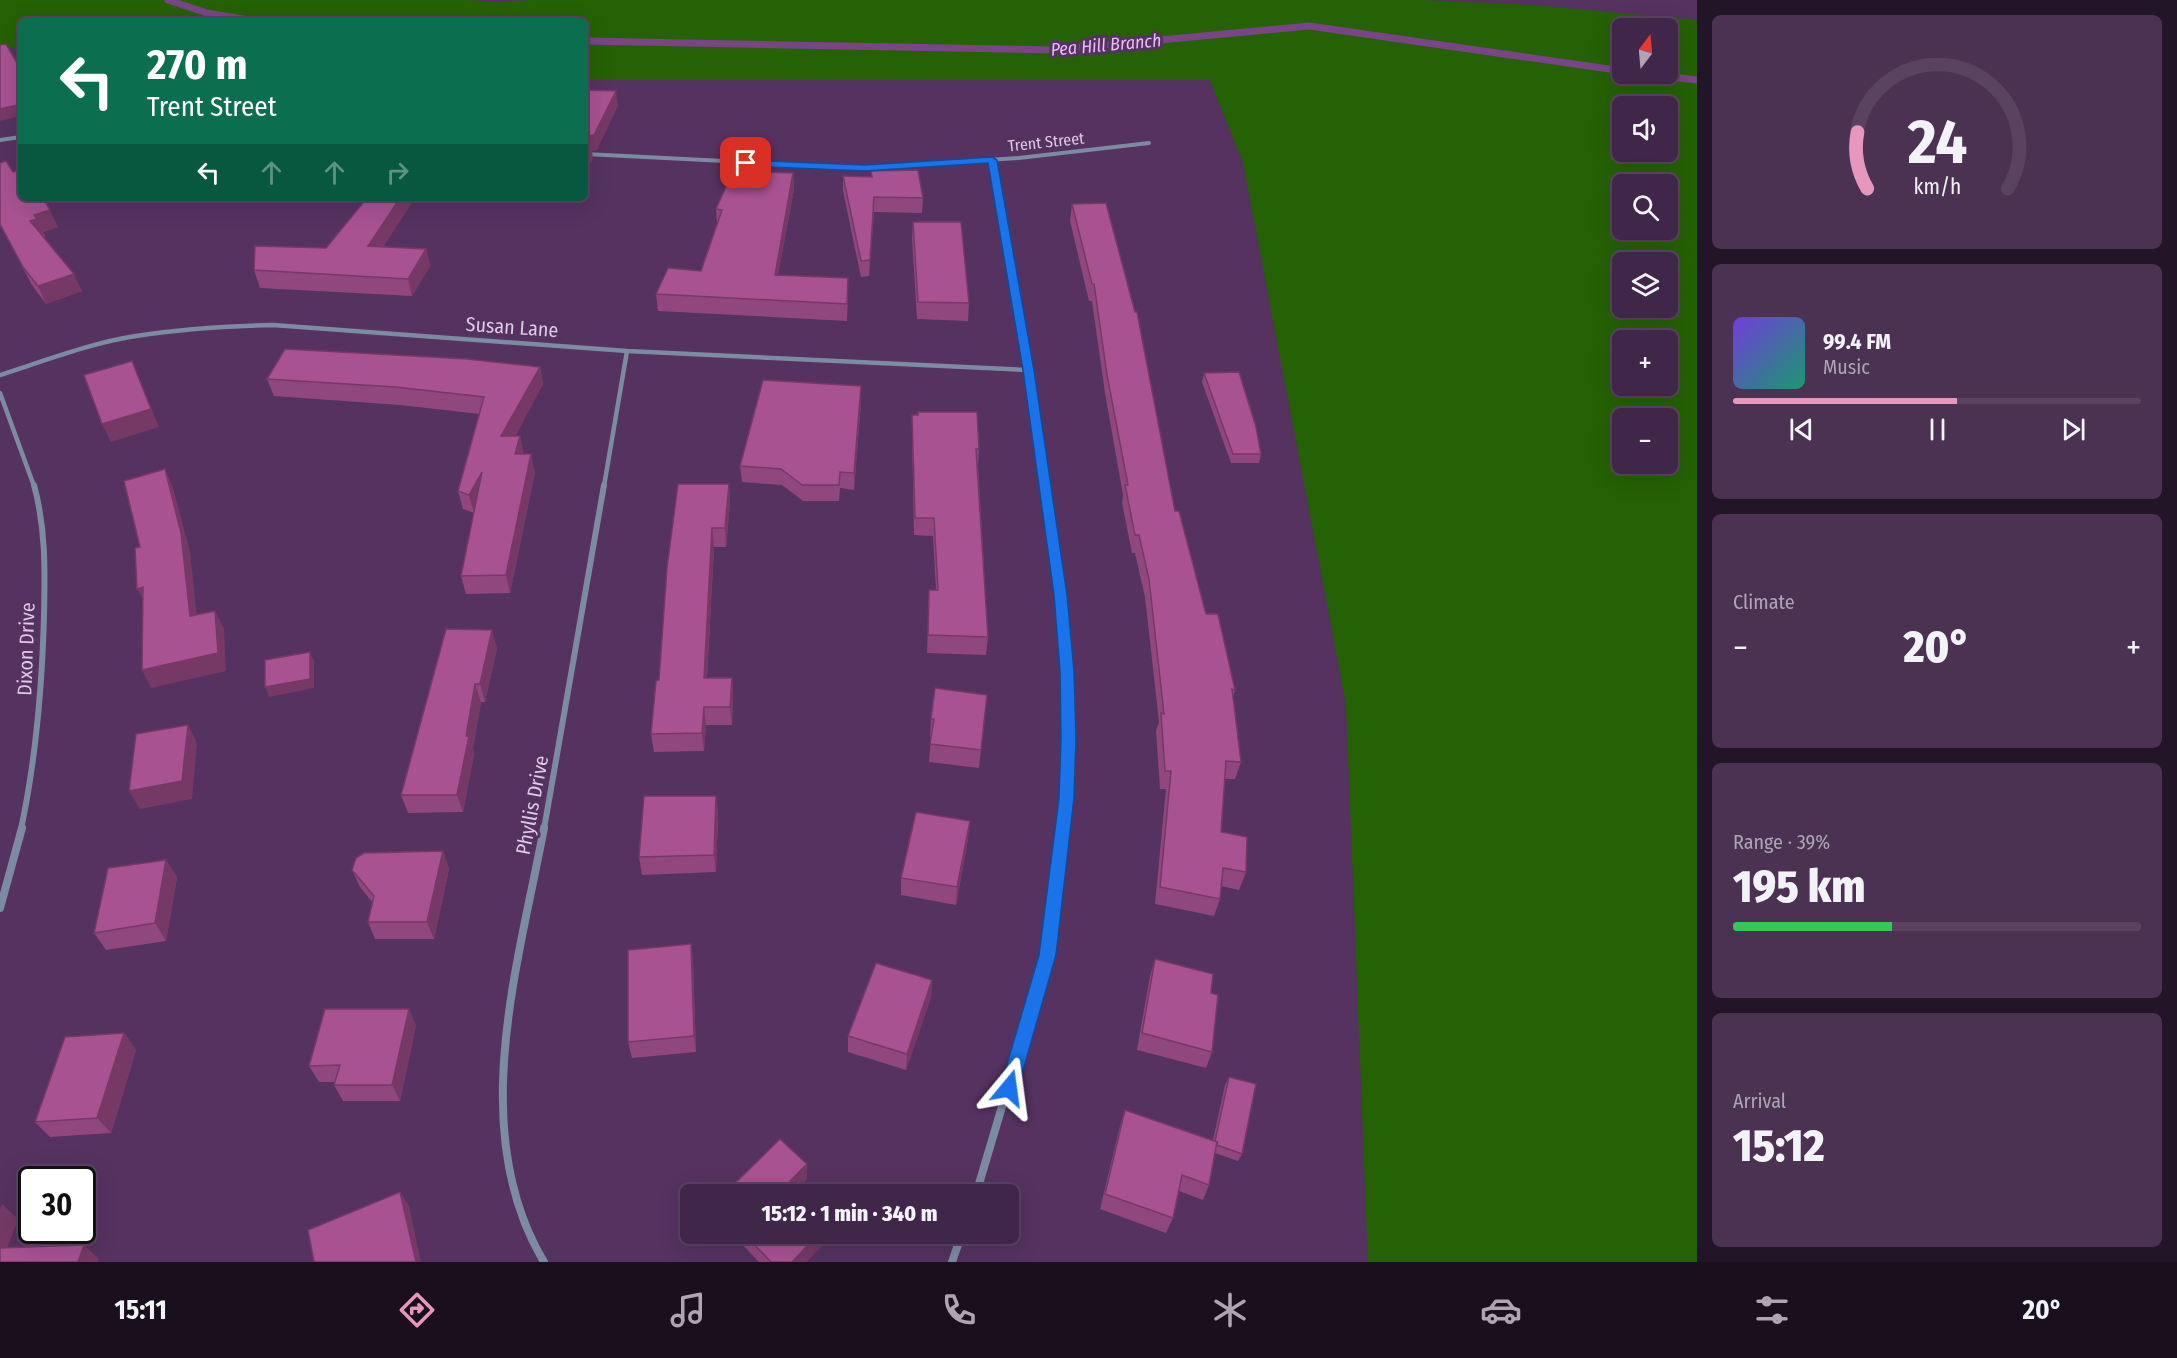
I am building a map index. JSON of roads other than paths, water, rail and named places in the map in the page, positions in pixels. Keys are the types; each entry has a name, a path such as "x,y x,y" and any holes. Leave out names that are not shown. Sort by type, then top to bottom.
{"street":[{"path":"0,140 18,137"},
{"name":"Trent Street","path":"588,154 865,168 992,160 1149,143"},
{"path":"979,1184 1047,955 1067,798 1068,705 1062,606 1028,370 992,160"},
{"name":"Susan Lane","path":"0,375 72,352 135,336 228,326 273,326 412,334 627,351 1028,370"},
{"name":"Phyllis Drive","path":"544,1262 535,1247 515,1193 503,1130 501,1079 518,965 566,714 627,351"},
{"name":"Dixon Drive","path":"0,393 41,511 45,560 42,699 30,789 13,870 0,908"},
{"path":"952,1262 958,1244"}],"waterway":[{"name":"Pea Hill Branch","path":"168,0 207,13 237,18"},
{"name":"Pea Hill Branch","path":"588,41 1052,50 1309,26 1612,69"},
{"name":"Pea Hill Branch","path":"1678,78 1697,80"}]}
